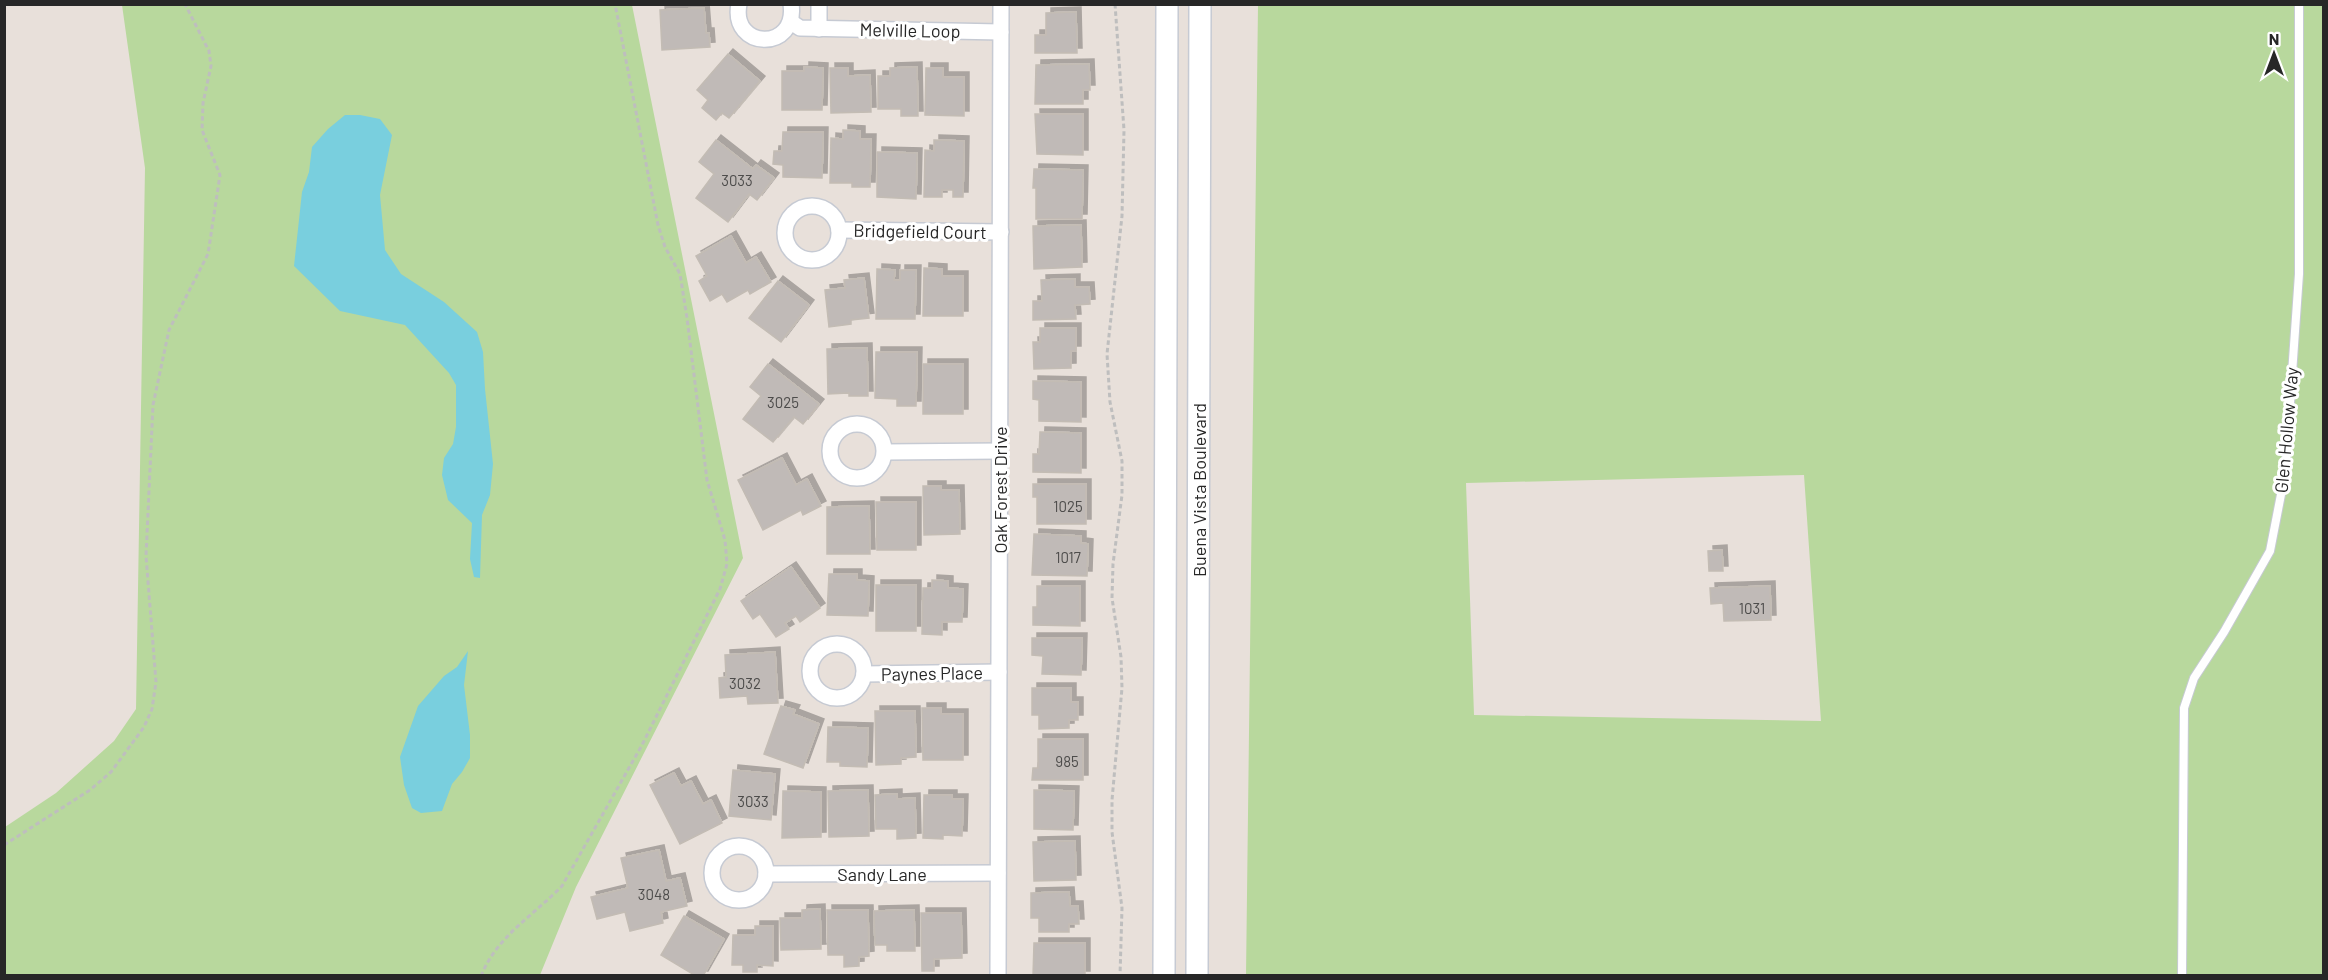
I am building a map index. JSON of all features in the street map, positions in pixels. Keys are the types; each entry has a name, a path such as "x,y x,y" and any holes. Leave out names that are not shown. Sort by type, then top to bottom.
{"main road":[{"name":"Buena Vista Boulevard","path":"1164,975 1167,4"},
{"name":"Buena Vista Boulevard","path":"1197,975 1200,4"}],"street":[{"path":"739,4 739,22 743,30 760,40 778,36 791,22 791,4"},
{"path":"819,4 819,28"},
{"name":"Oak Forest Drive","path":"998,975 1001,4"},
{"name":"Melville Loop","path":"791,22 800,28 1001,32"},
{"name":"Bridgefield Court","path":"839,230 1001,232"},
{"path":"885,452 1000,451"},
{"name":"Paynes Place","path":"864,674 999,672"},
{"name":"Sandy Lane","path":"766,874 998,873"}],"lane":[{"name":"Glen Hollow Way","path":"2182,975 2184,708 2194,678 2224,632 2270,551 2285,474 2299,274 2299,4"}],"path":[{"path":"4,845 90,790 111,772 144,727 152,709 156,682 147,593 146,556 153,405 169,330 208,254 220,175 202,130 203,103 211,66 209,51 185,4"},
{"path":"480,975 488,958 501,940 544,905 562,886 642,745 720,589 726,564 725,540 707,480 680,274 665,247 658,225 615,4"},
{"path":"1115,4 1124,130 1122,216 1107,354 1110,402 1122,461 1122,495 1113,564 1112,598 1122,688 1112,800 1112,831 1122,908 1120,975"}],"green space":[{"path":"122,5 632,5 743,558 576,887 540,975 5,976 5,827 56,793 114,741 136,709 145,168"},
{"path":"1258,5 2323,5 2323,975 1246,976","holes":["1804,475 1821,721 1474,715 1466,483"]}],"water":[{"path":"345,115 380,119 392,135 380,195 385,250 401,274 444,302 477,332 483,352 493,464 490,495 482,515 480,578 474,577 470,559 472,523 448,500 442,475 444,458 453,444 456,427 456,385 449,373 405,325 340,311 294,266 302,192 309,172 312,147"},
{"path":"468,651 464,685 470,735 470,758 452,784 442,811 421,813 412,808 404,785 400,757 418,706 444,676 457,667"}],"building":[{"path":"704,8 706,33 709,33 710,47 662,50 660,10"},
{"path":"1076,12 1077,53 1035,53 1035,35 1046,35 1046,13"},
{"path":"728,54 760,81 729,118 722,113 716,120 702,108 708,100 697,90"},
{"path":"1089,64 1090,90 1083,90 1083,104 1035,104 1036,65"},
{"path":"804,67 823,68 822,110 782,110 782,71 804,71"},
{"path":"917,67 918,116 901,116 901,109 878,109 878,76 890,76 890,68"},
{"path":"830,68 848,68 848,76 870,75 871,112 831,113"},
{"path":"926,68 943,68 943,77 964,77 964,116 925,115"},
{"path":"1035,114 1083,114 1083,155 1037,154"},
{"path":"843,130 860,131 860,139 871,139 870,187 852,187 852,183 830,183 831,138 843,139"},
{"path":"783,132 823,132 822,178 783,177 783,165 773,164 774,151 782,151"},
{"path":"716,140 753,169 756,165 774,178 757,200 749,194 728,222 696,198 714,174 699,162"},
{"path":"934,140 964,141 963,197 953,197 953,190 942,190 942,197 924,197 925,150 934,151"},
{"path":"877,152 917,153 916,199 877,197"},
{"path":"1034,169 1083,170 1082,219 1036,219"},
{"path":"1081,225 1082,267 1034,269 1033,226"},
{"path":"731,236 746,263 756,257 771,282 750,294 748,290 727,302 722,294 710,301 699,281 707,276 696,256"},
{"path":"924,268 942,269 942,276 963,276 963,316 923,316"},
{"path":"877,269 895,270 894,280 900,280 900,270 916,270 915,319 876,319"},
{"path":"864,278 869,318 851,320 851,324 829,327 825,290 845,288 844,280"},
{"path":"1075,279 1075,287 1089,287 1090,304 1075,305 1076,319 1033,320 1033,301 1042,301 1041,280"},
{"path":"778,281 809,305 781,342 749,318"},
{"path":"1040,328 1076,328 1076,351 1071,351 1071,368 1034,369 1033,342 1040,342"},
{"path":"867,348 868,396 849,396 849,393 828,394 827,349"},
{"path":"876,352 917,352 916,406 897,406 897,399 875,398"},
{"path":"768,364 819,404 803,424 794,417 773,442 743,419 761,396 750,387"},
{"path":"923,364 963,364 963,414 923,414"},
{"path":"1033,381 1081,382 1081,422 1039,421 1039,400 1033,399"},
{"path":"1040,432 1081,433 1081,473 1033,472 1033,454 1039,454"},
{"path":"782,458 796,485 807,479 821,506 803,515 801,510 763,530 738,480"},
{"path":"1033,484 1086,484 1086,524 1037,524 1037,497 1033,497"},
{"path":"923,486 941,486 941,490 959,490 960,534 924,535"},
{"path":"876,502 916,502 916,550 877,550"},
{"path":"869,506 870,554 827,554 827,507"},
{"path":"1034,534 1081,536 1081,543 1088,544 1087,576 1032,575"},
{"path":"1722,550 1723,571 1709,571 1708,551"},
{"path":"791,567 820,608 800,622 796,616 785,623 789,629 776,637 760,614 753,619 741,601"},
{"path":"829,574 857,574 857,580 869,581 868,616 827,615"},
{"path":"932,580 948,581 948,588 963,589 962,622 942,622 942,635 922,634 923,588 932,588"},
{"path":"876,585 916,585 916,631 876,631"},
{"path":"1037,586 1080,586 1080,626 1033,625 1033,607 1037,607"},
{"path":"1770,586 1771,620 1724,621 1723,603 1711,604 1710,588"},
{"path":"1032,638 1082,638 1081,675 1042,674 1043,656 1032,655"},
{"path":"775,652 778,703 748,704 747,696 720,698 719,678 726,677 725,655"},
{"path":"1032,688 1071,688 1071,702 1078,702 1078,720 1069,720 1069,728 1039,729 1039,715 1032,715"},
{"path":"781,706 795,710 793,714 819,724 803,768 764,754"},
{"path":"922,708 941,708 941,714 963,714 963,760 923,760"},
{"path":"875,711 915,711 916,757 901,758 901,764 876,765"},
{"path":"828,727 868,728 867,767 840,766 840,762 827,762"},
{"path":"1038,739 1083,739 1083,780 1032,780 1033,768 1038,768"},
{"path":"733,770 775,774 771,820 729,816"},
{"path":"674,773 681,786 691,781 703,804 711,800 722,823 680,844 650,785"},
{"path":"868,790 869,836 829,837 828,791"},
{"path":"1034,790 1074,791 1073,830 1034,829"},
{"path":"783,791 821,792 821,837 782,838"},
{"path":"897,794 897,799 915,798 916,838 897,839 897,829 876,829 875,795"},
{"path":"924,795 952,795 952,799 963,799 962,836 943,835 943,839 923,838"},
{"path":"1075,841 1076,880 1034,881 1033,842"},
{"path":"659,850 666,881 680,878 687,906 661,912 663,923 630,931 625,912 597,919 591,897 628,888 621,858"},
{"path":"1069,892 1070,906 1078,906 1079,924 1069,924 1069,932 1039,932 1039,918 1031,918 1031,893"},
{"path":"820,909 821,949 781,950 780,918 802,918 802,910"},
{"path":"827,910 868,910 869,956 859,957 859,966 844,967 844,955 828,955"},
{"path":"914,910 915,951 887,951 887,945 875,945 874,911"},
{"path":"921,913 961,913 962,958 934,959 934,971 922,971"},
{"path":"684,916 724,939 703,976 696,976 661,955"},
{"path":"755,926 773,926 773,966 757,965 757,972 743,972 743,965 732,965 733,935 755,935"},
{"path":"1034,943 1085,943 1085,976 1033,976"}]}
